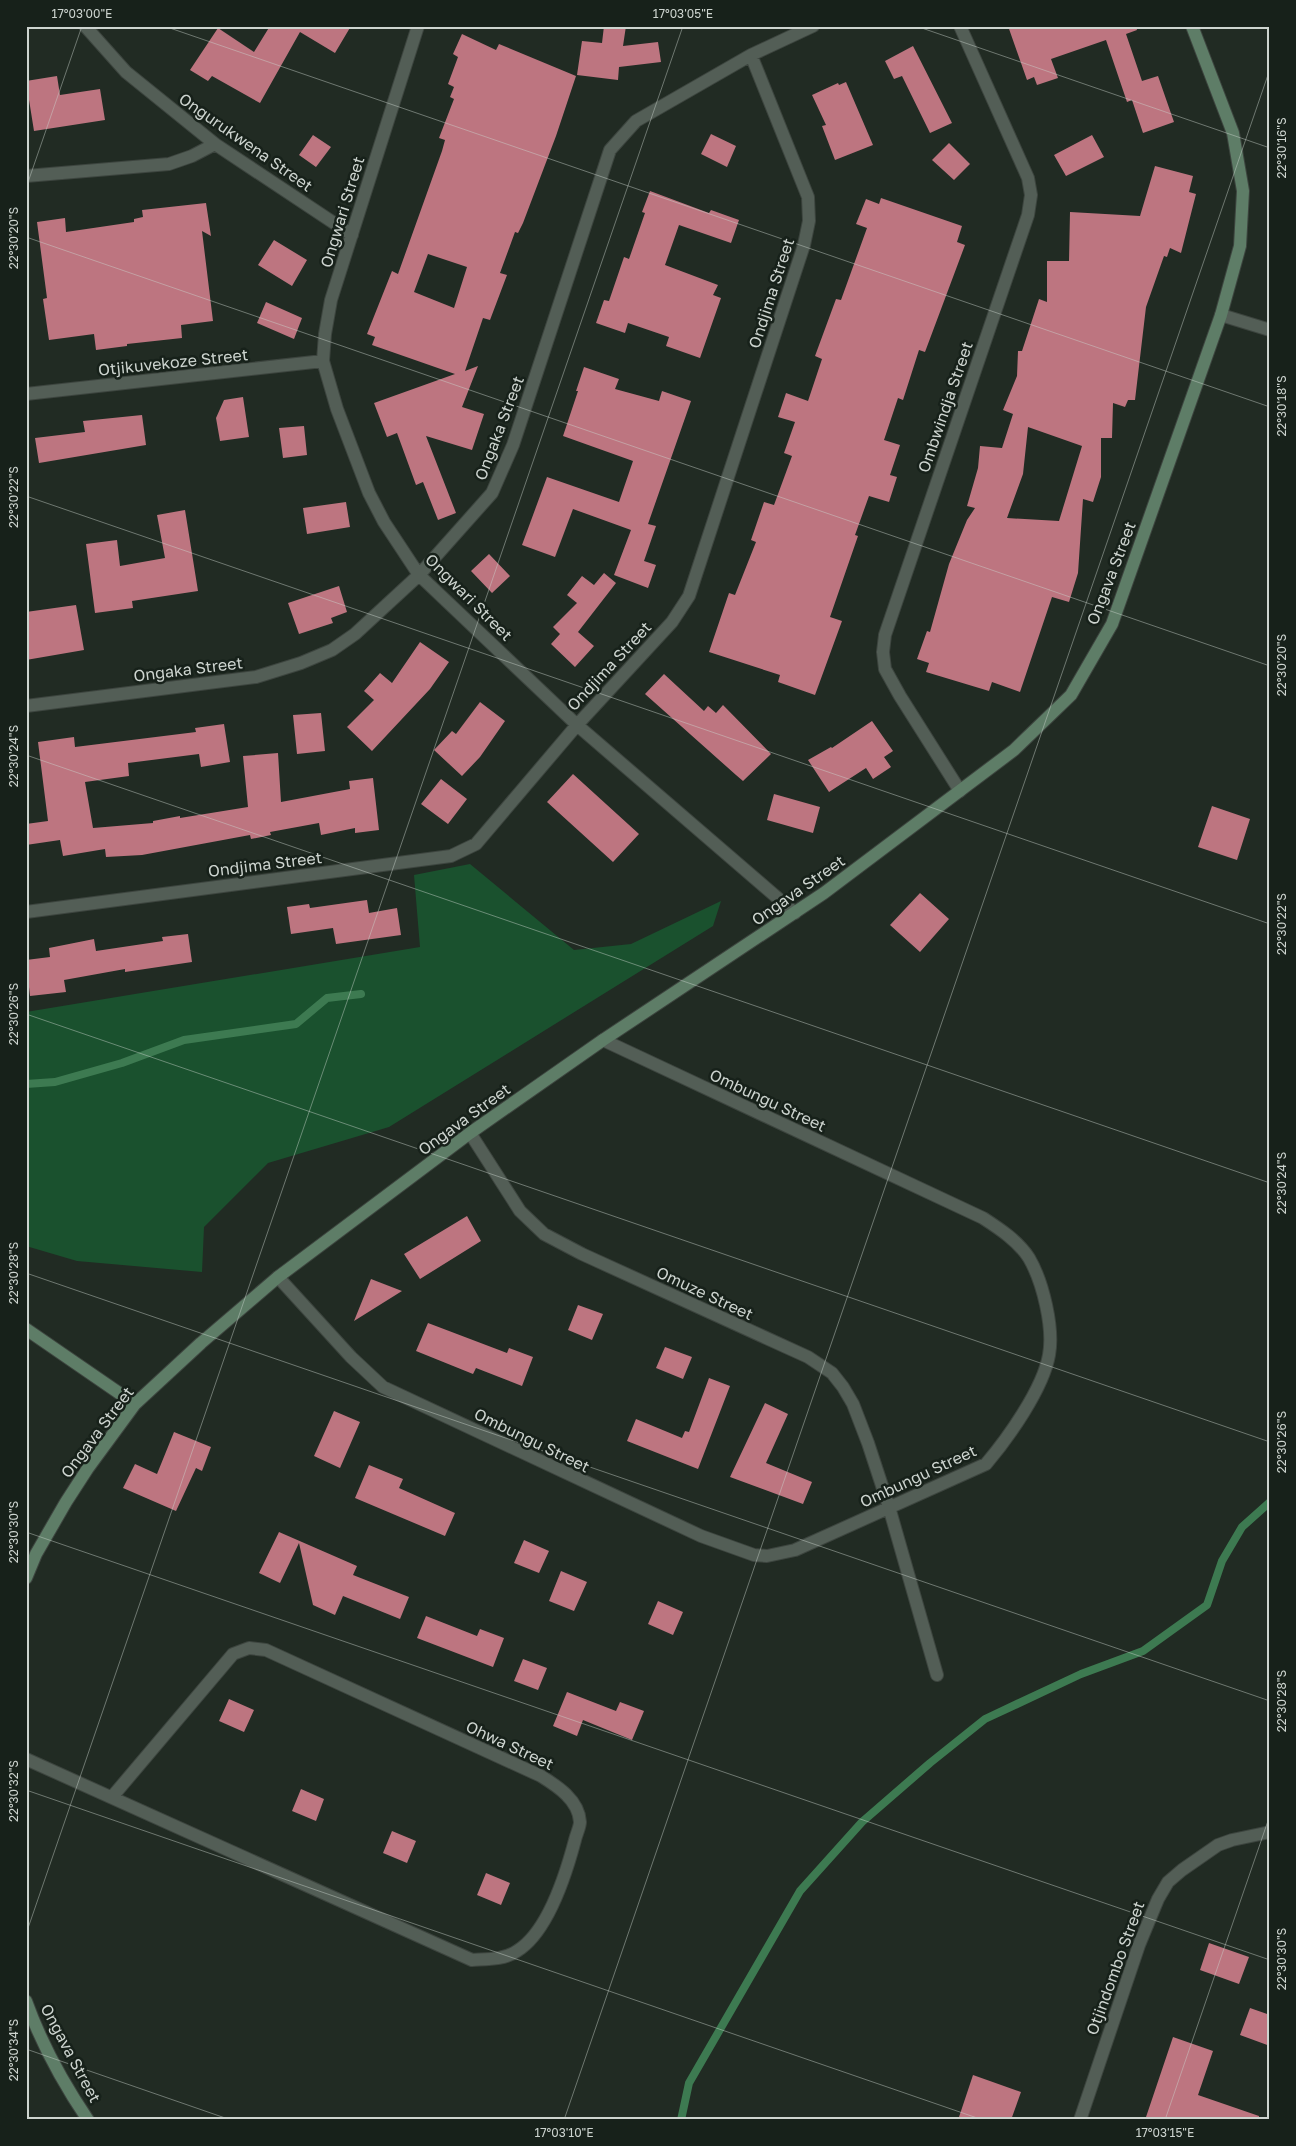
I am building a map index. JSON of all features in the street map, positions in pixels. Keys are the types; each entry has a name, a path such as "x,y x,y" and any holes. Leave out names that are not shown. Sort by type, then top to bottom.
{"street":[{"name":"Ongurukwena Street","path":"84,26 126,72 215,144 352,235"},
{"name":"Ongwari Street","path":"418,26 332,300 324,334 324,361 337,409 369,492 384,522 419,575 577,725 795,913"},
{"name":"Ongaka Street","path":"26,706 256,677 301,663 332,650 355,634 419,575 484,504 495,485 513,445 610,150 636,122 750,55 813,26"},
{"name":"Ombwindja Street","path":"960,26 1028,178 1031,196 1028,215 885,635 883,652 885,669 960,791"},
{"name":"Ongava Street","path":"26,1578 36,1554 66,1502 88,1468 135,1404 201,1343 278,1277 470,1133 603,1040 795,913 1014,750 1071,695 1112,624 1221,316 1240,246 1243,191 1233,133 1192,26"},
{"name":"Ondjima Street","path":"26,912 451,856 476,844 577,725 672,622 689,596 804,245 809,221 808,196 750,55"},
{"path":"26,176 169,164 192,156 215,144"},
{"path":"1221,316 1270,330"},
{"name":"Otjikuvekoze Street","path":"26,394 324,361"},
{"name":"Ombungu Street","path":"278,1277 351,1357 383,1386 701,1536 754,1555 767,1556 795,1550 986,1464 1006,1441 1026,1408 1045,1369 1050,1340 1048,1317 1040,1287 1029,1258 1006,1233 983,1218 603,1040"},
{"name":"Omuze Street","path":"470,1133 520,1211 544,1234 582,1254 808,1357 832,1373 843,1386 853,1404 868,1443 889,1507 937,1675"},
{"path":"26,1330 135,1404"},
{"name":"Ohwa Street","path":"26,1759 472,1960 498,1958 516,1952 531,1940 557,1894 570,1862 580,1822 574,1805 561,1788 541,1776 266,1650 249,1648 233,1654 112,1797"},
{"name":"Otjindombo Street","path":"1080,2120 1139,1945 1158,1899 1168,1882 1218,1845 1270,1832"},
{"name":"Ongava Street","path":"26,2001 40,2036 70,2092 88,2120"}],"green space":[{"path":"470,864 574,950 631,944 721,901 713,926 389,1127 268,1163 204,1227 202,1272 77,1261 26,1246 26,1012 420,947 414,875"}],"building":[{"path":"270,26 351,26 335,53 300,32 260,103 212,76 208,81 190,70 218,28 254,52"},
{"path":"604,26 626,26 623,46 658,42 661,62 619,67 618,80 577,75 582,41 602,43"},
{"path":"1008,26 1136,26 1137,30 1126,34 1142,81 1158,76 1174,122 1143,133 1132,100 1127,102 1106,40 1051,59 1058,78 1037,85 1034,77 1027,80"},
{"path":"462,34 496,50 499,44 576,76 556,136 523,223 518,233 515,232 500,273 507,275 490,320 483,318 465,371 478,366 462,407 484,414 472,450 426,436 456,513 438,520 423,482 416,485 397,433 387,437 374,403 455,374 372,345 375,337 367,334 392,271 398,274 442,151 445,140 439,138 454,99 450,97 454,87 448,84 458,57 453,54","holes":["428,254 467,267 454,308 414,292"]},
{"path":"913,46 952,123 930,133 902,76 894,79 885,61"},
{"path":"57,76 60,95 100,89 105,120 34,131 26,81"},
{"path":"846,82 873,145 835,160 822,126 826,125 812,95 838,83 839,85"},
{"path":"711,134 736,146 727,167 701,154"},
{"path":"313,135 331,147 316,167 299,155"},
{"path":"1092,135 1104,157 1066,176 1054,155"},
{"path":"949,143 970,164 954,180 932,160"},
{"path":"1155,166 1193,176 1189,192 1196,194 1181,253 1170,248 1167,257 1164,256 1146,307 1135,400 1128,400 1125,407 1113,403 1112,438 1101,438 1101,477 1093,502 1083,499 1078,573 1069,602 1052,597 1020,692 992,682 989,691 926,672 929,663 917,659 927,631 930,632 949,564 967,520 975,508 967,506 978,468 980,446 1002,448 1013,414 1003,410 1017,376 1018,351 1022,351 1039,299 1047,302 1047,261 1069,261 1070,212 1140,216","holes":["1028,427 1082,446 1059,521 1007,518 1023,474"]},
{"path":"650,191 709,213 711,210 739,220 731,243 679,225 665,265 718,285 713,295 721,298 700,358 666,346 669,337 628,323 625,333 596,323 604,300 609,301 624,257 629,259 645,213 642,212"},
{"path":"881,198 962,226 957,242 965,245 925,352 919,350 903,400 898,398 884,440 900,445 890,475 897,477 889,502 869,496 855,535 858,536 830,617 842,621 815,695 778,682 780,675 709,652 729,593 735,595 756,542 751,540 764,502 774,505 792,456 784,453 795,422 778,417 786,393 808,401 822,359 815,356 836,299 841,300 867,228 856,224 866,199 879,204"},
{"path":"206,203 211,236 202,231 213,321 181,325 182,338 127,344 127,346 96,350 94,334 49,340 43,299 47,298 37,222 65,218 66,232 134,222 134,219 143,217 142,210"},
{"path":"274,240 307,260 292,286 258,265"},
{"path":"266,302 302,318 294,339 257,323"},
{"path":"584,367 619,379 615,389 659,401 662,391 691,401 648,524 656,526 644,561 656,565 648,588 614,575 631,530 573,509 555,557 522,545 547,477 619,502 633,461 563,436"},
{"path":"243,397 249,437 220,441 216,418 224,400"},
{"path":"142,415 146,445 39,463 35,438 85,432 83,421"},
{"path":"304,426 307,455 283,458 279,428"},
{"path":"346,502 350,527 307,534 303,508"},
{"path":"185,510 198,591 132,601 133,608 95,613 86,544 117,540 120,566 165,558 157,515"},
{"path":"489,554 510,576 492,593 471,571"},
{"path":"604,573 616,583 578,632 594,646 575,667 551,644 560,634 553,627 577,603 567,595 582,576 594,585"},
{"path":"339,586 347,612 331,618 333,623 299,634 288,603"},
{"path":"76,605 84,650 26,660 26,612"},
{"path":"420,642 449,662 430,689 372,751 347,727 374,700 364,691 380,673 392,683"},
{"path":"664,674 704,711 708,706 716,713 723,705 771,754 743,781 645,694"},
{"path":"480,702 505,721 480,757 462,776 434,750 452,731 456,734"},
{"path":"321,713 325,751 297,754 293,715"},
{"path":"872,721 893,751 884,757 891,767 873,779 866,768 829,792 808,760 832,748"},
{"path":"224,724 230,762 201,767 199,754 128,763 129,776 85,782 93,828 153,823 153,821 180,816 180,818 248,807 243,756 278,753 281,802 350,789 349,781 373,778 379,830 355,833 355,828 321,835 319,823 270,832 271,835 251,839 250,835 142,855 106,857 105,849 63,856 60,840 26,845 26,824 48,821 38,742 74,737 75,747 196,732 195,728"},
{"path":"573,774 639,834 613,862 547,802"},
{"path":"441,779 467,799 448,824 421,804"},
{"path":"774,794 820,807 813,833 767,820"},
{"path":"1212,806 1250,819 1237,860 1198,847"},
{"path":"920,893 949,919 920,952 890,925"},
{"path":"367,900 369,913 397,908 401,935 336,944 333,928 291,934 287,907 309,904 310,908"},
{"path":"188,934 192,962 125,972 125,969 64,980 66,992 30,996 26,960 50,957 49,948 94,939 96,951 163,941 162,937"},
{"path":"467,1216 481,1241 420,1279 404,1254"},
{"path":"371,1279 402,1291 354,1321"},
{"path":"578,1305 603,1314 592,1340 568,1330"},
{"path":"428,1323 507,1353 509,1348 533,1357 522,1386 476,1368 473,1374 416,1351"},
{"path":"665,1347 692,1357 683,1379 656,1368"},
{"path":"709,1378 730,1386 698,1469 627,1441 636,1419 682,1438 685,1431 689,1432"},
{"path":"765,1403 788,1414 766,1463 812,1482 803,1504 730,1477"},
{"path":"334,1411 360,1422 340,1468 314,1456"},
{"path":"174,1432 211,1447 202,1471 196,1468 176,1511 123,1488 135,1464 157,1474"},
{"path":"369,1465 403,1479 399,1488 455,1513 445,1536 355,1498"},
{"path":"279,1532 357,1566 353,1575 409,1597 400,1619 343,1596 335,1615 313,1605 299,1543 280,1583 259,1573"},
{"path":"524,1540 549,1551 539,1573 514,1563"},
{"path":"561,1571 587,1582 574,1611 549,1601"},
{"path":"658,1601 683,1612 673,1635 648,1624"},
{"path":"426,1616 477,1636 480,1629 504,1638 493,1667 417,1638"},
{"path":"523,1659 547,1668 538,1690 514,1681"},
{"path":"567,1692 616,1711 620,1702 644,1711 632,1740 583,1720 577,1736 553,1726"},
{"path":"229,1699 254,1710 244,1732 219,1721"},
{"path":"301,1789 324,1799 316,1821 292,1811"},
{"path":"392,1831 416,1841 407,1863 383,1853"},
{"path":"486,1873 510,1883 501,1905 477,1895"},
{"path":"1209,1943 1249,1957 1239,1984 1200,1970"},
{"path":"1250,2008 1270,2015 1270,2046 1240,2035"},
{"path":"1173,2037 1213,2051 1198,2095 1259,2116 1259,2120 1145,2120"},
{"path":"973,2075 1021,2092 1011,2120 958,2120"}],"waterway":[{"path":"26,1084 55,1082 122,1063 184,1040 296,1024 327,998 361,994"},
{"path":"681,2120 689,2083 800,1891 862,1822 930,1763 985,1719 1081,1674 1143,1651 1207,1605 1222,1561 1242,1527 1270,1502"}]}
